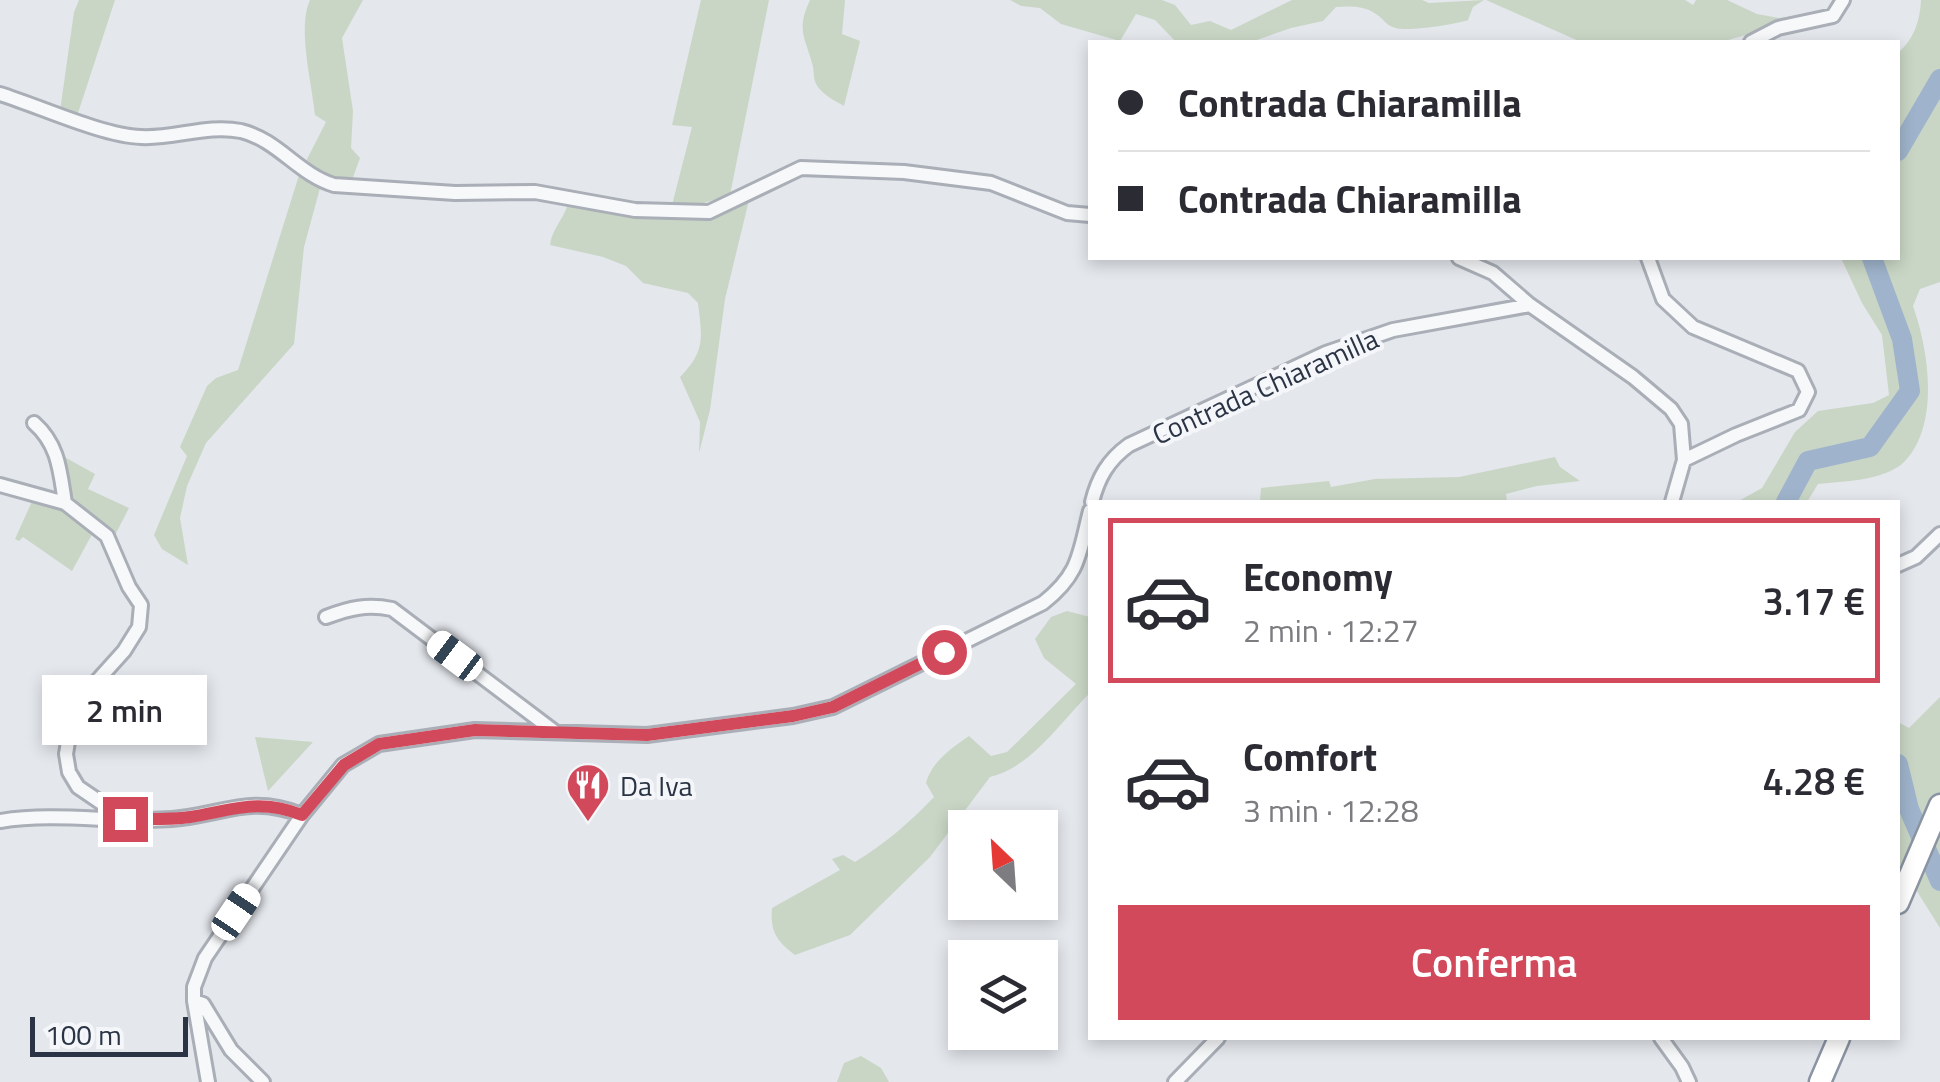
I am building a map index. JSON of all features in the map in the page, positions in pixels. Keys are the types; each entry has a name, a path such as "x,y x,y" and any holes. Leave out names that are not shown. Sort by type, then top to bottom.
{"highway":[{"path":"1900,898 1940,806"},
{"path":"1820,1082 1838,1040"}],"street":[{"path":"1755,40 1778,28 1833,16 1843,0"},
{"path":"0,94 120,135 144,138 217,128 240,131 262,138 320,181 334,185 455,193 535,192 635,210 709,212 801,168 904,172 991,182 1067,214 1088,215"},
{"path":"1463,260 1493,272 1530,305 1671,408 1682,424 1684,460 1673,500"},
{"path":"1649,260 1663,298 1693,327 1798,371 1808,392 1805,403 1790,416 1736,435 1684,460"},
{"name":"Contrada Chiaramilla","path":"1093,500 1114,456 1129,446 1326,354 1392,330 1530,305"},
{"path":"34,423 49,436 57,455 65,503"},
{"path":"0,485 65,503 108,536 129,587 141,605 140,626 132,639 79,701 72,716 66,754 69,772 78,787 125,819"},
{"path":"208,1082 194,994 205,958 302,815 344,765 379,744 475,730 647,735 833,707 1044,603 1066,586 1075,570 1088,519"},
{"path":"1900,564 1916,557 1940,534"},
{"path":"326,617 352,607 392,609 554,732"},
{"path":"0,822 192,816 247,804 281,807 302,815"},
{"path":"194,994 231,1050 263,1082"},
{"path":"1174,1082 1216,1040"},
{"path":"1662,1040 1689,1082"}],"green space":[{"path":"79,0 115,0 77,116 60,111"},
{"path":"310,0 363,0 342,38 353,111 351,148 360,158 352,180 332,179 304,165 326,122 315,115 306,56 305,25"},
{"path":"701,0 769,0 730,195 700,204 672,205 692,127 672,125"},
{"path":"810,0 845,0 842,34 860,41 844,106 823,93 815,81 803,26"},
{"path":"1010,0 1162,0 1175,5 1191,25 1210,21 1231,30 1292,0 1484,0 1473,7 1468,20 1410,29 1390,26 1367,9 1336,7 1323,21 1257,40 1174,40 1155,20 1136,14 1121,40 1117,40 1061,24 1040,8"},
{"path":"1486,0 1685,0 1693,5 1696,0 1727,0 1757,14 1811,17 1728,40 1576,40"},
{"path":"1921,0 1940,0 1940,282 1920,289 1913,306 1927,368 1922,432 1901,465 1882,474 1818,484 1808,500 1741,500 1762,488 1795,432 1818,411 1873,403 1889,395 1882,335 1842,260 1900,260 1900,51 1915,29"},
{"path":"300,172 320,188 304,247 294,344 206,443 187,486 180,518 188,565 162,549 154,535 187,456 180,447 207,386 238,370"},
{"path":"750,196 725,299 710,410 699,453 700,422 680,377 700,343 698,303 688,293 643,283 626,266 550,245 568,204 705,219"},
{"path":"59,454 95,474 88,489 129,508 113,539 96,527 72,571 23,537 15,539 34,497 53,503 69,477 61,472"},
{"path":"1555,457 1560,467 1580,481 1506,494 1507,500 1260,500 1261,488 1329,481 1331,487 1375,479 1459,477"},
{"path":"1067,611 1088,616 1088,695 1032,753 990,777 965,810 948,810 948,833 930,857 850,935 795,955 776,935 772,908 840,870 832,859 843,855 855,862 906,824 934,797 926,783 937,763 955,746 969,736 991,756 1007,752 1076,684 1044,658 1035,639 1051,617"},
{"path":"1940,697 1940,928 1900,864 1900,723 1909,728"},
{"path":"255,737 313,742 268,791"},
{"path":"861,1056 881,1068 889,1082 837,1082 844,1063"}],"waterway":[{"path":"1900,148 1940,79"},
{"path":"1787,500 1808,461 1870,447 1910,391 1902,339 1873,260"},
{"path":"1900,772 1909,809 1940,881"}],"place":[{"name":"Da Iva","path":"588,823"}],"route":[{"path":"125,819 170,819 247,804 281,807 302,815 344,765 379,744 406,739 475,730 647,735 793,716 833,707 944,652"}]}
